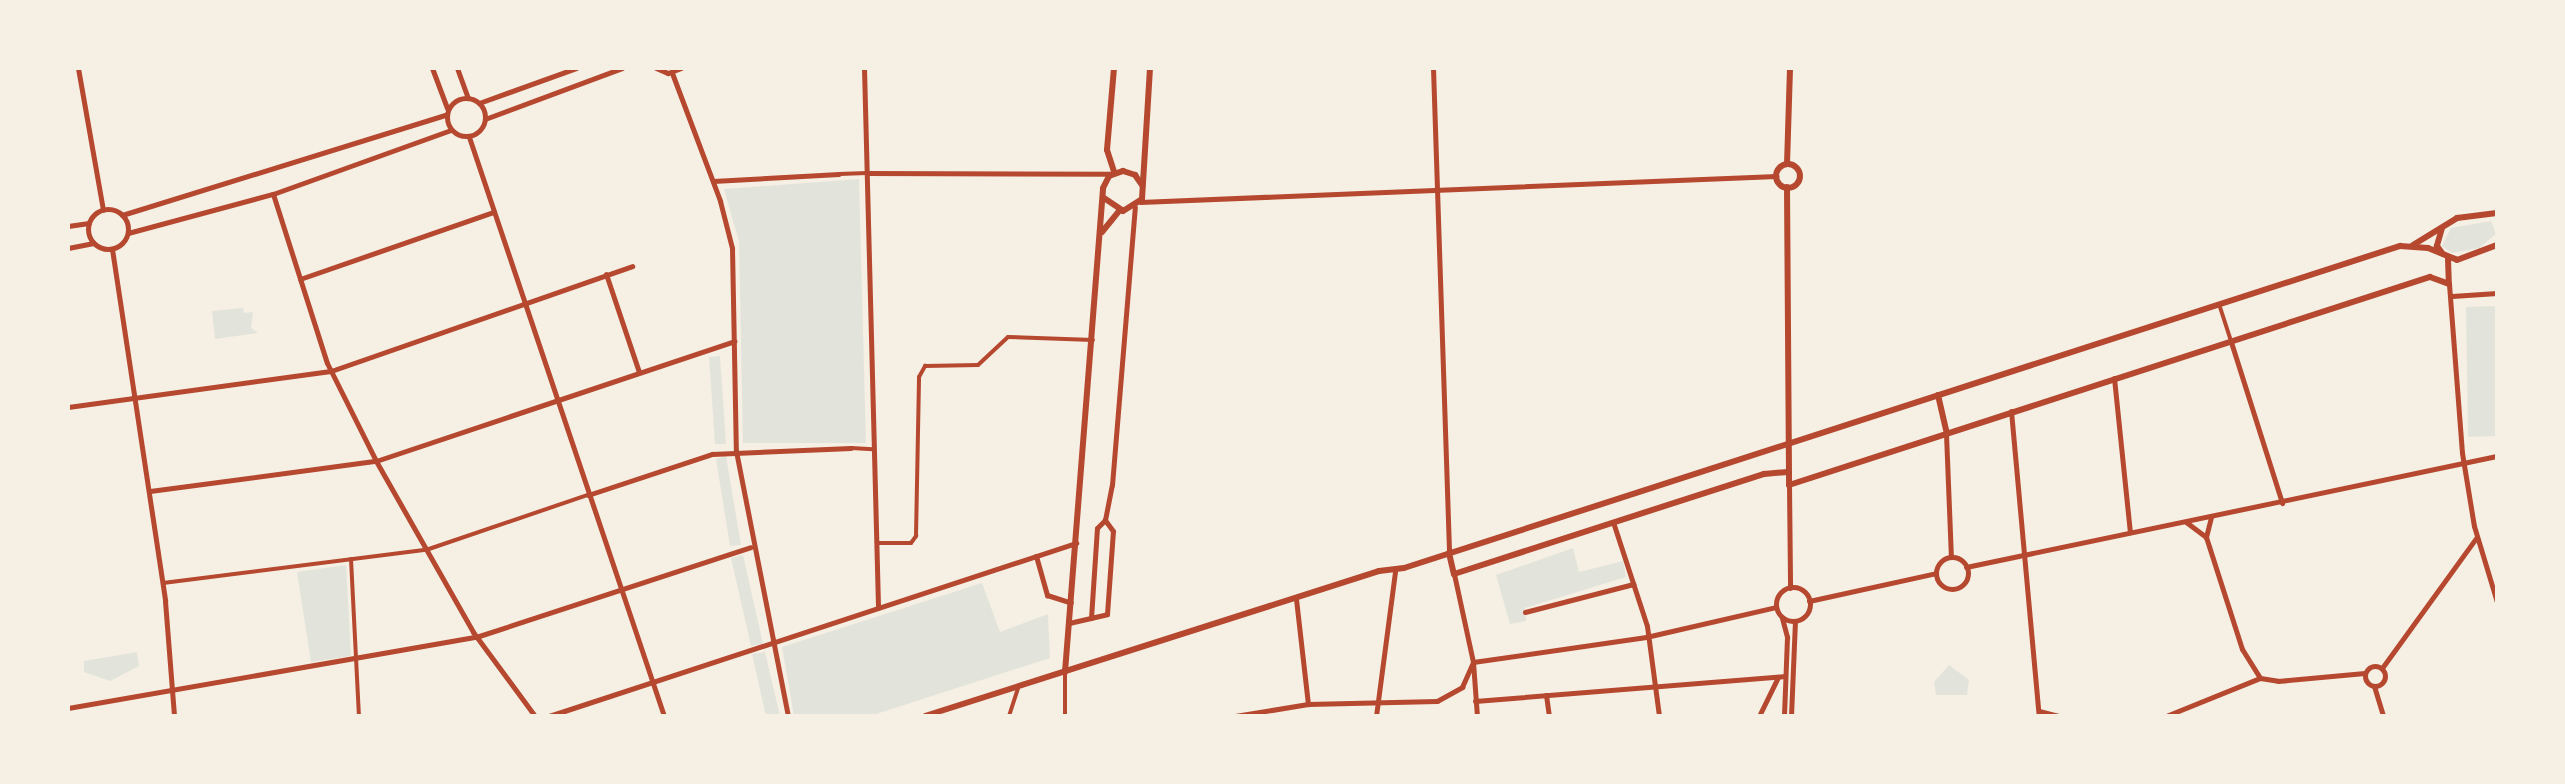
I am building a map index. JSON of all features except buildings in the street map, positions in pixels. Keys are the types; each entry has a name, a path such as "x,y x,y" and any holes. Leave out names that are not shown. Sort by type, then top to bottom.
{"street":[{"path":"78,68 103,210"},
{"path":"432,68 451,130"},
{"path":"457,68 468,98 479,103 576,68"},
{"path":"485,119 622,68"},
{"path":"656,68 672,73 681,68"},
{"path":"864,68 878,608"},
{"path":"1113,173 1107,150 1114,68"},
{"path":"1091,618 1097,528 1105,520 1137,205 1142,185 1150,68"},
{"path":"1433,68 1449,553 1473,662 1477,716"},
{"path":"1102,232 1119,211 1137,205 1776,176 1787,164 1790,68"},
{"path":"672,73 713,181 732,248 736,451 751,547 788,716"},
{"path":"103,210 122,215 447,112 468,98"},
{"path":"112,249 128,233 273,194 451,130 469,137 480,131 485,119 479,103"},
{"path":"469,137 664,716"},
{"path":"1787,164 1800,176 1787,187"},
{"path":"713,181 867,173 1131,172 1142,185"},
{"path":"1065,716 1065,672 1104,184 1113,173"},
{"path":"1776,176 1787,187 1790,588"},
{"path":"273,194 331,371 376,461 476,637 535,716"},
{"path":"1104,198 1119,211"},
{"path":"68,226 89,223 103,210"},
{"path":"300,279 494,212"},
{"path":"925,716 1379,571 1395,571 2219,304 2413,245 2444,225 2488,213 2497,214"},
{"path":"122,215 128,233"},
{"path":"89,223 94,243"},
{"path":"2444,225 2437,246 2446,257 2452,296 2464,464 2477,538 2497,602"},
{"path":"68,248 94,243 112,249"},
{"path":"2413,245 2446,257 2476,257 2497,245"},
{"path":"112,249 163,583 174,716"},
{"path":"68,407 331,371 525,307 632,266"},
{"path":"606,274 639,372"},
{"path":"1789,485 1946,431 2430,277 2449,284"},
{"path":"2452,296 2497,293"},
{"path":"2219,304 2282,503"},
{"path":"874,543 915,540 921,465 919,377 925,366 978,365 1008,337 1093,340"},
{"path":"150,491 376,461 734,341"},
{"path":"2114,378 2130,532"},
{"path":"1938,395 1946,431 1951,557"},
{"path":"2011,411 2039,714 2059,716"},
{"path":"163,583 426,550 588,495 736,451 873,449"},
{"path":"1951,557 1966,567 2497,456"},
{"path":"1454,574 1614,525 1764,474 1788,472"},
{"path":"2211,517 2206,537 2242,649 2260,678"},
{"path":"1069,623 1107,614 1113,531 1105,520"},
{"path":"2186,522 2206,537"},
{"path":"1614,525 1646,637 1659,716"},
{"path":"2374,686 2384,681 2382,668 2477,538"},
{"path":"549,716 1077,542"},
{"path":"68,708 476,637 751,547"},
{"path":"1036,556 1047,595 1071,603"},
{"path":"1936,573 1942,560 1951,557"},
{"path":"351,559 359,716"},
{"path":"1936,573 1945,587 1957,588 1965,581 1966,567"},
{"path":"1376,716 1395,571"},
{"path":"1809,601 1936,573"},
{"path":"1525,612 1633,584"},
{"path":"1782,617 1795,621 1805,616 1809,601 1804,592 1790,588 1781,592 1776,607 1787,637 1782,676 1784,716"},
{"path":"1296,599 1308,704"},
{"path":"1473,662 1646,637 1776,607"},
{"path":"1791,716 1795,621"},
{"path":"1235,716 1308,704 1443,699 1462,687 1473,662"},
{"path":"2166,716 2260,678 2365,673 2373,665 2382,668"},
{"path":"2365,673 2374,686 2383,716"},
{"path":"1475,701 1782,676"},
{"path":"1759,716 1782,676"},
{"path":"1009,716 1019,685"},
{"path":"1546,695 1549,716"}],"shaded area":[{"path":"859,179 866,443 743,443 739,242 724,189"},
{"path":"2491,221 2496,234 2479,248 2452,253 2442,246 2451,228"},
{"path":"2497,306 2497,436 2468,437 2466,307"},
{"path":"243,308 244,313 253,312 251,328 258,333 215,339 212,311"},
{"path":"720,356 726,444 715,444 709,357"},
{"path":"726,456 741,545 730,546 716,459"},
{"path":"1573,548 1579,572 1623,561 1626,577 1525,608 1526,621 1510,624 1496,575"},
{"path":"743,555 763,644 751,646 731,558"},
{"path":"346,565 351,656 311,662 297,572"},
{"path":"982,583 1000,632 1048,614 1050,658 870,716 794,716 782,647"},
{"path":"137,652 139,666 110,681 84,672 84,661"},
{"path":"765,652 780,716 766,716 752,654"},
{"path":"1949,665 1969,680 1967,695 1936,695 1934,682"}]}
